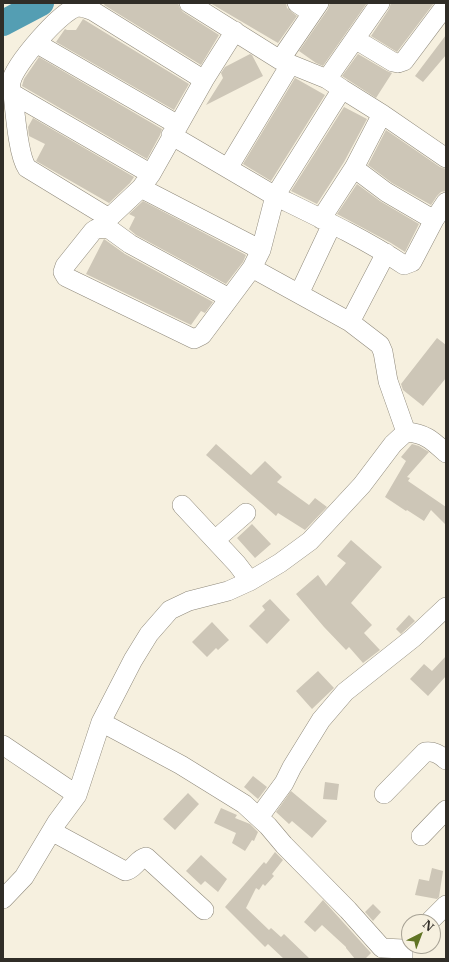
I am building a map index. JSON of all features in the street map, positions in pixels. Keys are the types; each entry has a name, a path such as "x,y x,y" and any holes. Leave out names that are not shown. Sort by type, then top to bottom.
{"street":[{"path":"189,3 285,62 334,84 441,149"},
{"path":"235,31 174,130 146,181 109,223 93,231 65,266 63,272 66,278 194,339 202,335 252,268 261,250 275,196 334,84 355,39 380,3"},
{"path":"228,168 285,62 309,6"},
{"path":"204,80 96,7 77,7 60,19 36,43 23,59 11,82 11,88 24,164 27,168 109,223 130,244 229,298"},
{"path":"355,39 393,62 398,63 404,61 444,10"},
{"path":"36,43 174,130 228,168 275,196 327,221 386,253 404,265 412,262 434,220 446,202"},
{"path":"13,94 146,181 261,250"},
{"path":"299,294 327,221 382,114"},
{"path":"354,168 386,192 434,220"},
{"path":"350,322 386,253"},
{"path":"252,268 350,322 380,345 382,348 388,381 406,432"},
{"path":"3,899 24,877 57,822 77,795 101,722 133,660 149,634 170,610 189,601 228,591 250,581 280,563 310,541 362,485 393,444 406,432 417,433 427,437 446,453"},
{"path":"182,505 237,564 250,581"},
{"path":"214,540 246,512"},
{"path":"259,817 288,777 292,767 321,720 345,692 413,638 446,607"},
{"path":"101,722 181,765 244,804 259,817 348,910 376,954 401,951"},
{"path":"384,794 425,752 431,751 437,753 446,760"},
{"path":"6,752 77,795"},
{"path":"421,836 446,810"},
{"path":"52,832 125,871 130,870 144,856 148,858 204,910"},
{"path":"437,914 446,905"}],"building":[{"path":"105,3 178,3 183,12 219,35 201,65 104,5"},
{"path":"210,3 286,3 287,8 297,16 278,43"},
{"path":"330,3 367,3 323,66 299,51 328,9"},
{"path":"391,3 434,3 397,52 371,36 389,9"},
{"path":"83,19 189,84 174,110 56,42 65,29 76,30"},
{"path":"446,35 446,55 423,82 415,76"},
{"path":"250,54 252,55 263,76 206,105 223,78 221,73 225,67"},
{"path":"358,54 392,73 376,98 342,76"},
{"path":"39,57 162,129 147,159 22,86 24,79"},
{"path":"295,78 325,95 271,181 243,164"},
{"path":"344,107 367,119 344,162 317,204 291,191"},
{"path":"33,118 134,177 130,183 109,203 36,161 45,144 29,136 28,127"},
{"path":"386,130 440,167 446,169 446,191 441,192 431,205 392,183 368,165"},
{"path":"357,184 380,201 419,224 405,252 337,214"},
{"path":"143,201 246,255 243,262 226,284 136,235 129,229 135,217 129,214"},
{"path":"104,239 125,254 213,302 205,313 201,311 191,325 86,274"},
{"path":"437,338 446,345 446,378 423,406 403,390 401,384"},
{"path":"216,444 251,475 265,461 282,477 277,482 309,505 315,498 327,507 305,530 278,513 276,516 206,455"},
{"path":"412,444 429,452 407,477 410,478 408,481 446,507 446,525 431,510 424,521 385,497 406,461 401,457"},
{"path":"252,524 271,544 255,558 237,538"},
{"path":"351,540 382,567 351,603 372,625 364,633 380,650 363,663 349,647 346,650 296,594 318,575 326,586 346,563 337,556"},
{"path":"270,599 290,620 267,644 249,626 265,610 262,606"},
{"path":"409,615 415,621 401,634 396,629"},
{"path":"212,622 229,640 218,650 216,648 207,657 192,642"},
{"path":"446,656 446,676 428,696 410,679 424,664 432,671"},
{"path":"318,671 334,688 312,709 296,691"},
{"path":"253,776 267,787 258,799 244,787"},
{"path":"325,782 339,784 337,800 323,799"},
{"path":"291,791 327,821 312,838 292,821 289,824 276,812"},
{"path":"188,793 199,804 175,830 163,819"},
{"path":"221,808 237,815 235,818 250,824 258,832 254,841 252,840 245,851 232,843 236,833 214,823"},
{"path":"275,852 283,860 272,874 274,876 265,886 263,884 259,890 256,888 246,908 269,930 271,928 281,937 284,934 310,959 284,959 268,944 265,947 225,907 264,862 266,864"},
{"path":"201,855 227,879 218,892 205,881 201,885 186,871"},
{"path":"432,868 443,871 439,897 437,899 415,895 419,879 429,881"},
{"path":"323,900 371,953 365,959 355,959 346,947 322,925 315,932 304,922"},
{"path":"373,904 381,912 373,921 365,912"}],"waterway":[{"path":"3,23 41,3"}]}
